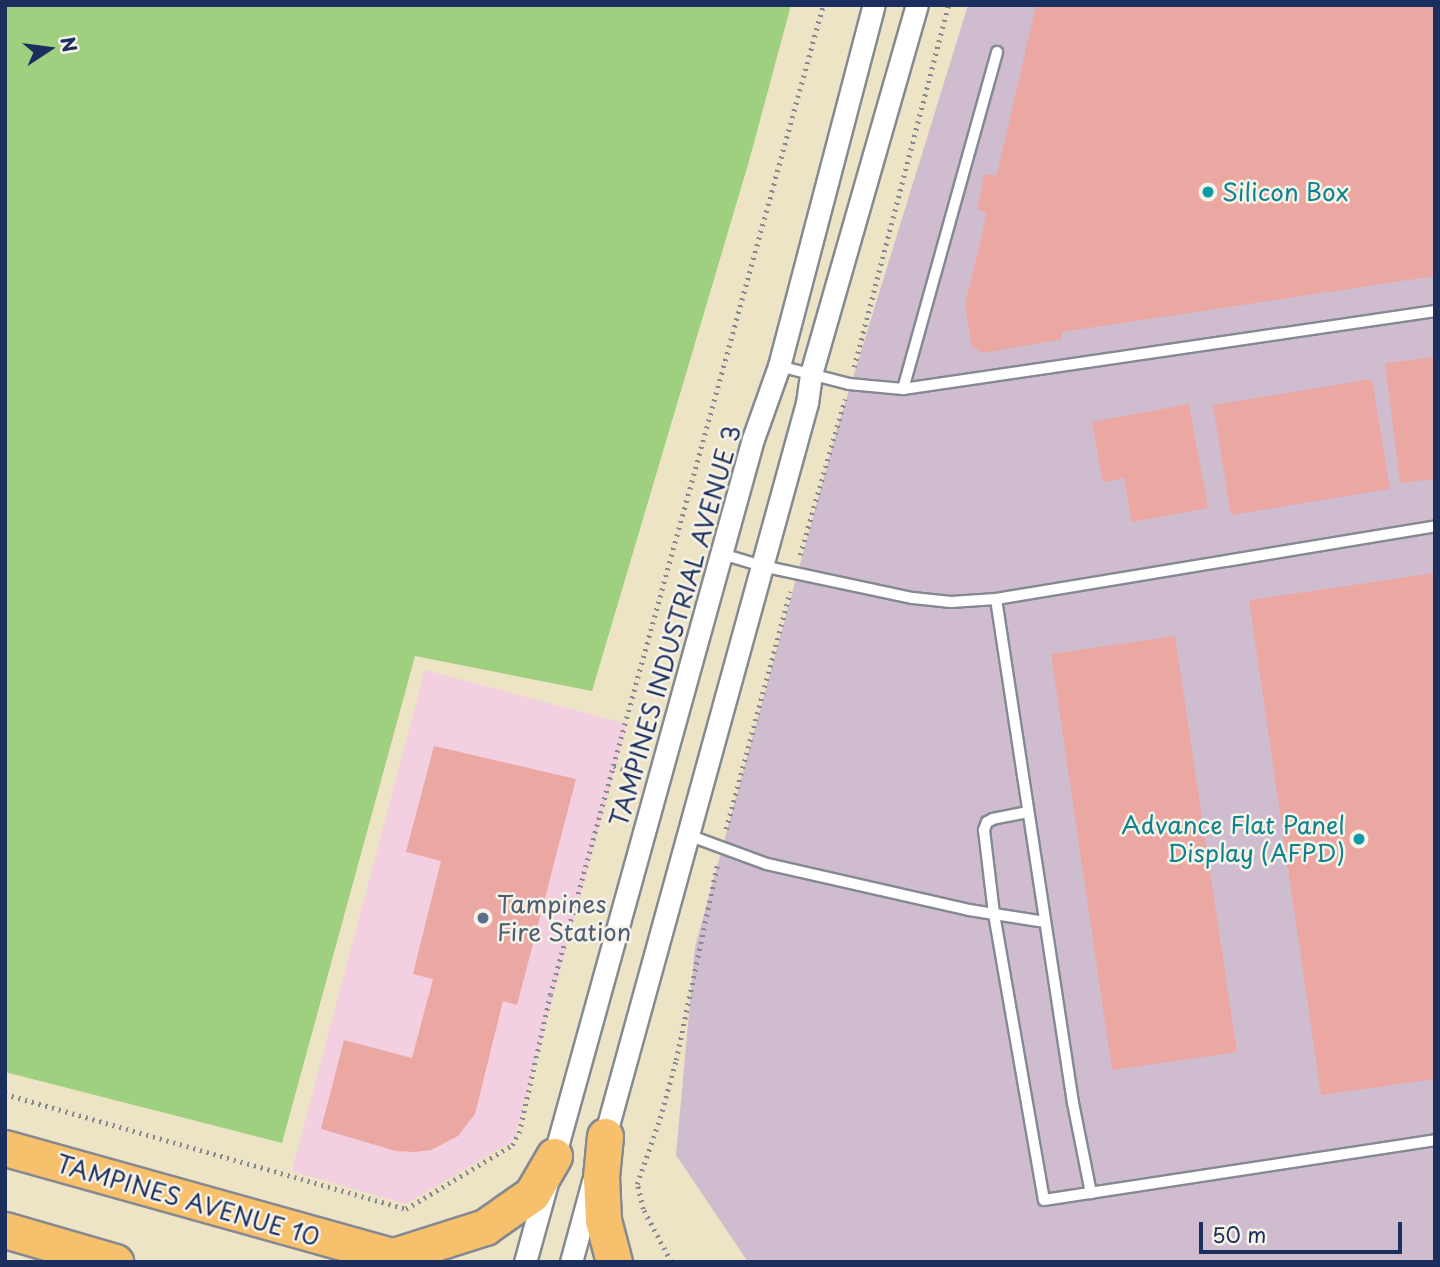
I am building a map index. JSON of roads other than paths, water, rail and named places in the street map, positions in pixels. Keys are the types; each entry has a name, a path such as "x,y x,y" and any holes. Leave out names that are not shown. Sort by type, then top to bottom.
{"main road":[{"path":"605,1136 601,1177 603,1220 614,1262"},
{"name":"TAMPINES AVENUE 10","path":"5,1148 403,1259"},
{"path":"403,1259 485,1227 532,1194 554,1156"},
{"path":"5,1230 115,1262"}],"street":[{"name":"TAMPINES INDUSTRIAL AVENUE 3","path":"525,1262 753,439 779,366 874,5"},
{"path":"570,1262 807,403 811,374 917,5"}],"lane":[{"path":"903,389 996,52"},
{"path":"779,366 849,384 903,389 1435,311"},
{"path":"722,554 762,566 913,598 951,602 996,599 1435,526"},
{"path":"996,599 1073,1103 1091,1193"},
{"path":"1028,812 993,819 987,822 984,830 994,914 1044,1200 1435,1140"},
{"path":"688,835 767,864 994,914 1045,922"}],"place":[{"name":"Silicon Box","path":"1208,192"},
{"name":"Advance Flat Panel Display (AFPD)","path":"1359,839"},
{"name":"Tampines Fire Station","path":"483,918"}]}
